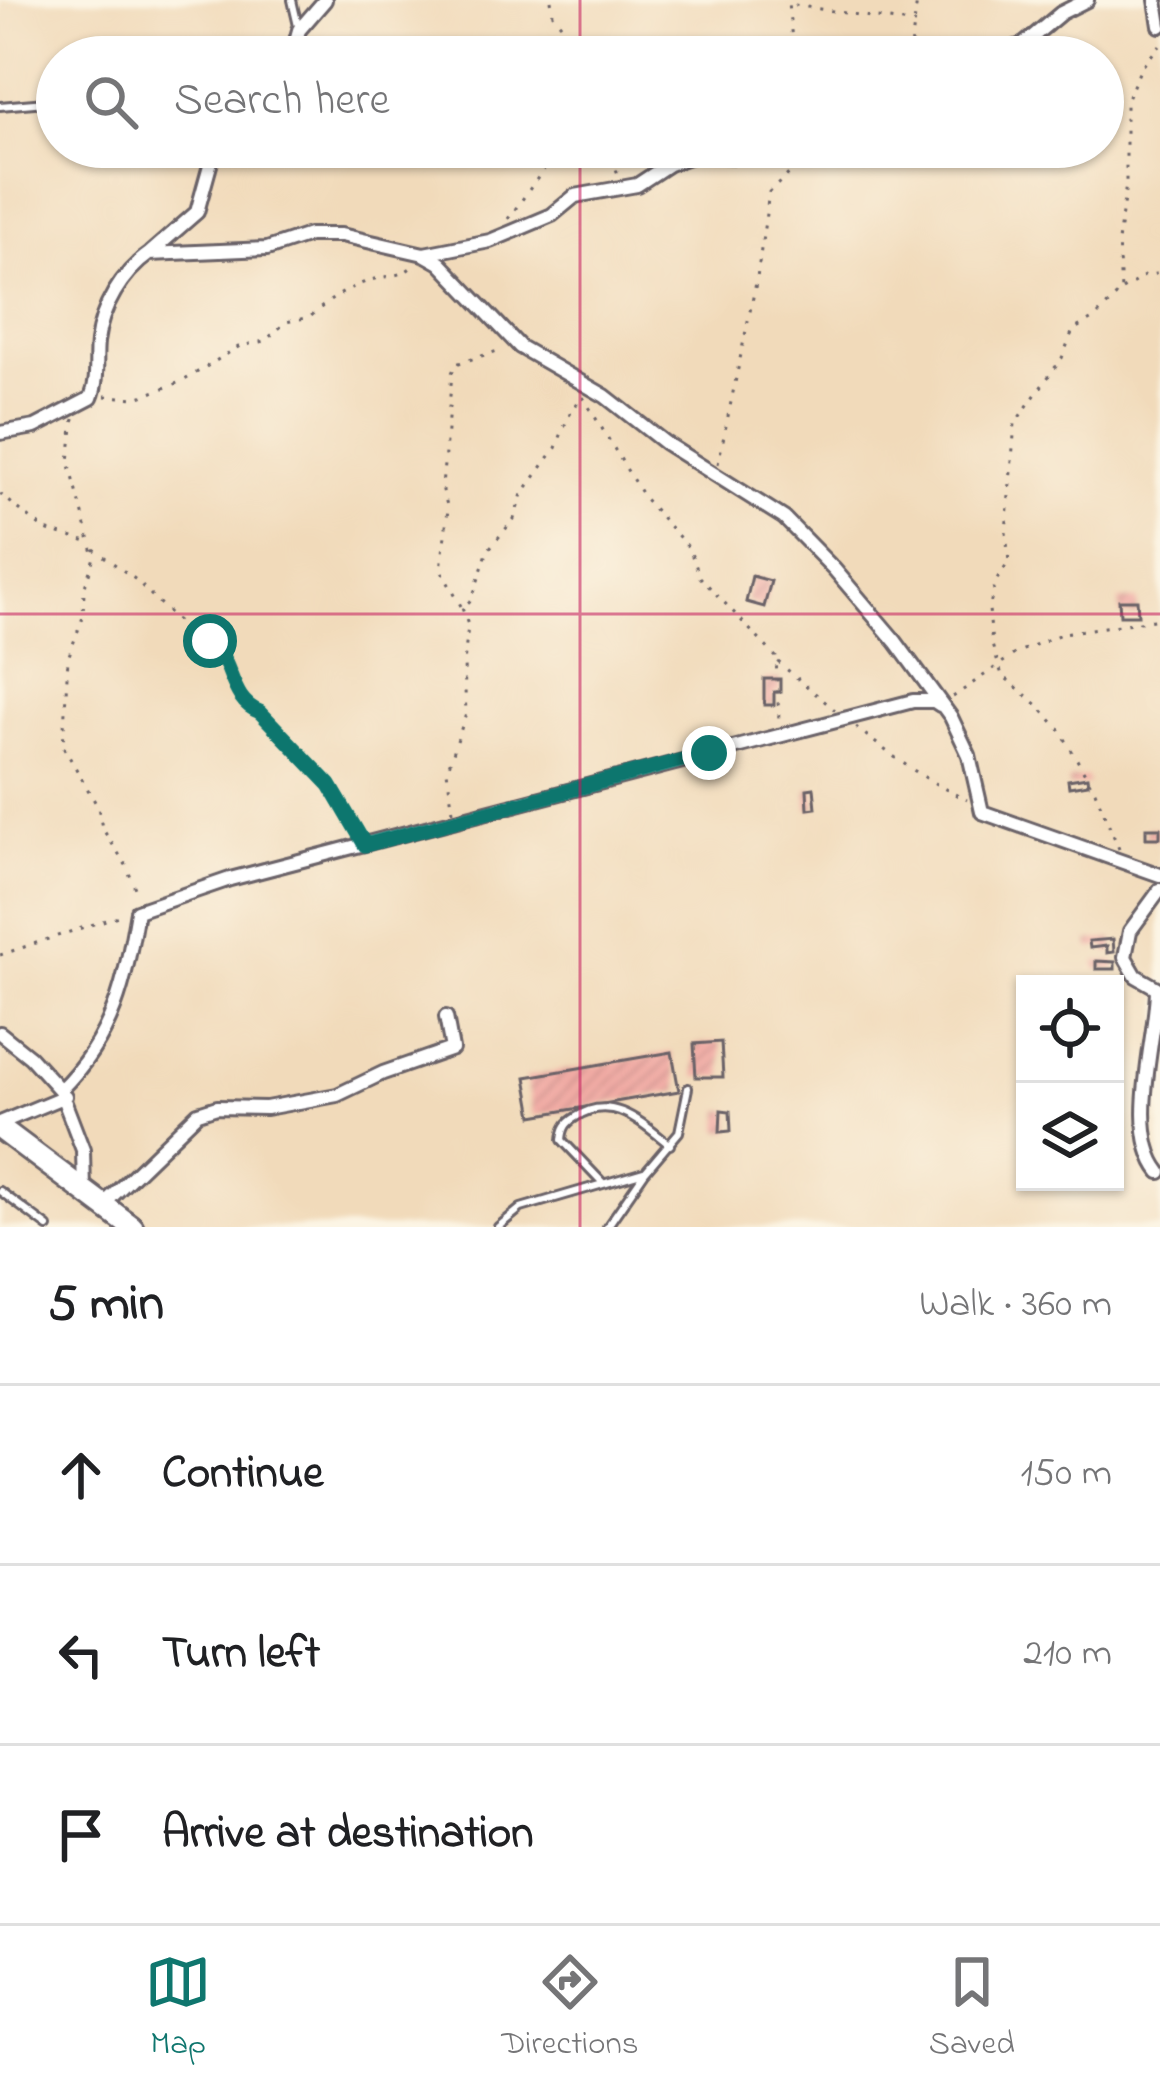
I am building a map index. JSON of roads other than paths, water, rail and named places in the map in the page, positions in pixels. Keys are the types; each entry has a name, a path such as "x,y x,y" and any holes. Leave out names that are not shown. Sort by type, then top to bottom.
{"highway":[{"path":"0,1125 132,1227"}],"street":[{"path":"297,36 326,0"},
{"path":"1156,0 1160,26"},
{"path":"1033,36 1075,2"},
{"path":"0,433 35,427 85,401 100,325 124,278 197,212 209,168"},
{"path":"427,255 490,241 552,215 574,196 619,190 666,168"},
{"path":"149,254 267,249 323,234 427,255 449,271 520,347 784,518 823,557 882,623 958,730 982,812 1160,875"},
{"path":"0,1125 63,1093 109,1028 140,910 230,879 779,735 914,701 940,705"},
{"path":"1160,890 1126,944 1130,970 1159,989 1144,1100 1150,1149 1160,1172"},
{"path":"103,1205 198,1113 218,1107 266,1108 358,1089 383,1073 452,1049 446,1017"},
{"path":"0,1033 63,1093 83,1150 84,1190"}],"lane":[{"path":"292,0 299,30"},
{"path":"0,106 36,102"},
{"path":"608,1227 679,1132 688,1088"},
{"path":"602,1182 562,1140 564,1127 572,1119 589,1110 620,1110 670,1145"},
{"path":"498,1227 521,1208 645,1172"},
{"path":"0,1191 48,1227"}]}
